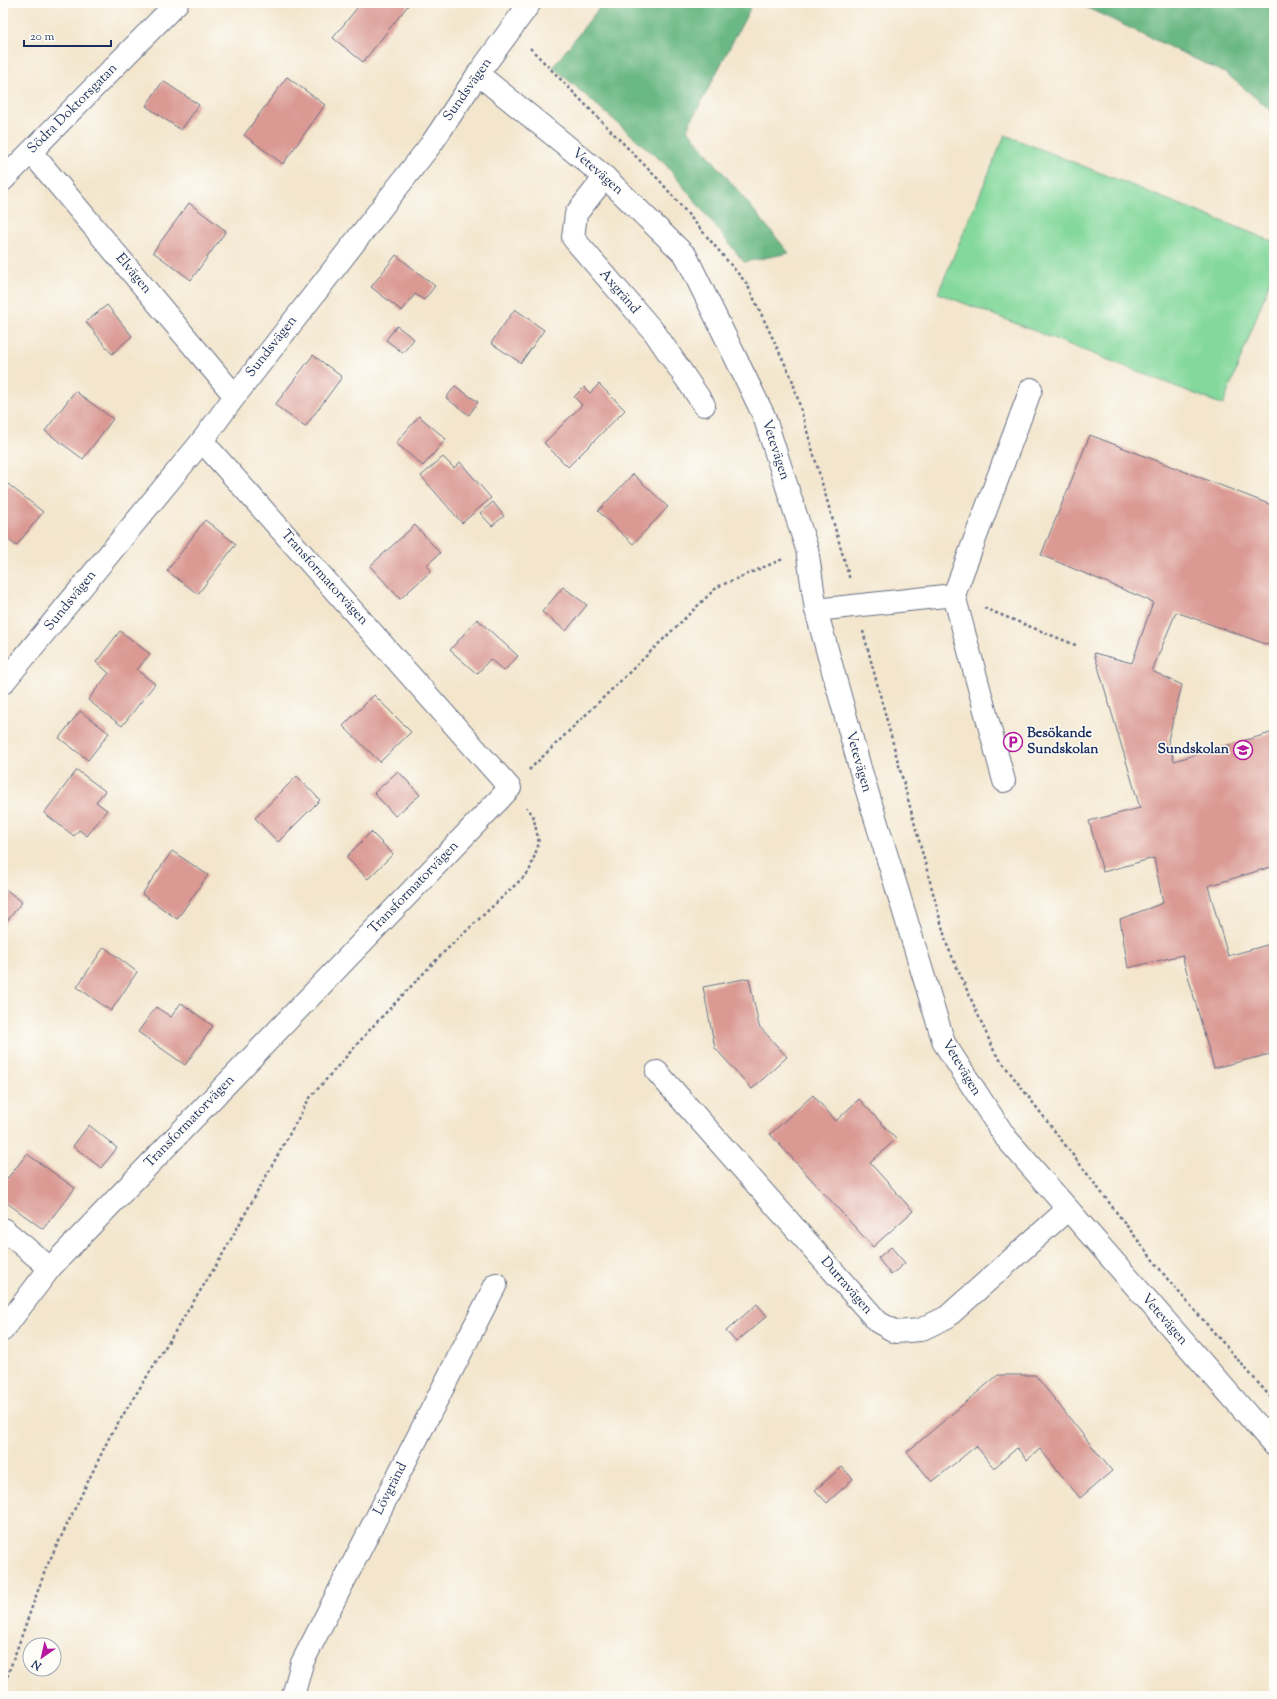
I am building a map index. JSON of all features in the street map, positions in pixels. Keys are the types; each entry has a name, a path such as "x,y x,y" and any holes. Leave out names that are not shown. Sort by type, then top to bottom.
{"street":[{"name":"Södra Doktorsgatan","path":"3,180 177,3"},
{"name":"Sundsvägen","path":"3,683 202,441 235,396 432,143 478,74 530,3"},
{"name":"Vetevägen","path":"478,74 606,177 686,256 764,416 807,549 816,610 860,768 944,1043 1006,1138 1274,1445"},
{"name":"Elvägen","path":"31,152 235,396"},
{"name":"Axgränd","path":"606,177 576,214 573,238 655,333 704,406"},
{"path":"1004,781 954,595 1031,389"},
{"name":"Transformatorvägen","path":"3,1330 50,1268 510,788 202,441"},
{"path":"816,610 954,595"},
{"name":"Durravägen","path":"657,1072 878,1322 896,1332 920,1330 948,1317 1068,1209"},
{"path":"3,1229 50,1268"},
{"name":"Lövgränd","path":"293,1696 302,1663 496,1284"}],"path":[{"path":"512,29 660,181 747,284 792,379 856,605 947,945 995,1053 1168,1281 1274,1401"},
{"path":"3,1688 46,1568 110,1436 220,1259 309,1099 374,1025 443,953 529,872 539,843 533,815 510,788 717,587 807,549"},
{"path":"954,595 1078,646"}],"green space":[{"path":"603,3 753,3 687,129 789,253 744,262 666,165 553,67"},
{"path":"1077,3 1274,3 1274,113 1227,74"},
{"path":"1005,135 1274,242 1274,271 1223,405 938,293"}],"building":[{"path":"361,3 410,3 363,62 333,38"},
{"path":"287,77 325,105 283,164 244,135"},
{"path":"163,81 199,105 181,130 146,106"},
{"path":"189,203 226,231 191,280 153,252"},
{"path":"396,255 435,286 424,300 415,294 402,311 371,287"},
{"path":"107,305 132,336 112,354 86,322"},
{"path":"515,309 544,330 521,363 491,343"},
{"path":"397,326 414,339 403,353 386,340"},
{"path":"313,355 342,377 305,427 275,405"},
{"path":"599,384 625,410 568,467 544,443 582,405 574,397 584,387 590,393"},
{"path":"455,386 478,402 469,415 446,398"},
{"path":"75,391 113,419 83,459 45,431"},
{"path":"419,416 446,439 423,466 396,443"},
{"name":"Sundskolan","path":"1090,435 1274,506 1274,647 1176,612 1152,671 1182,685 1168,740 1174,761 1274,732 1274,866 1208,886 1228,956 1274,943 1274,1053 1214,1068 1182,955 1128,968 1120,919 1163,903 1154,858 1103,872 1089,821 1140,808 1094,653 1132,663 1153,602 1041,555"},
{"path":"443,457 454,468 460,462 491,498 462,523 421,476"},
{"path":"633,474 668,507 633,544 598,511"},
{"path":"4,481 43,512 16,546 3,535"},
{"path":"493,502 504,516 492,526 480,513"},
{"path":"205,520 236,544 198,594 167,571"},
{"path":"415,525 440,553 427,565 431,571 400,599 370,566"},
{"path":"563,587 587,605 566,631 542,612"},
{"path":"477,619 518,656 504,671 490,659 477,674 450,650"},
{"path":"120,631 150,654 137,670 155,684 122,726 88,700 109,673 96,662"},
{"path":"374,695 411,732 380,762 343,726"},
{"path":"80,711 109,733 88,760 59,738"},
{"path":"77,770 105,791 96,802 107,810 87,836 79,830 74,836 44,813"},
{"path":"398,771 420,795 395,816 374,793"},
{"path":"297,776 320,800 278,842 255,818"},
{"path":"371,832 393,854 368,879 346,857"},
{"path":"172,851 208,875 177,919 142,894"},
{"path":"3,887 22,902 3,926"},
{"path":"104,947 137,972 111,1011 77,987"},
{"path":"749,978 759,1026 787,1057 752,1089 715,1048 703,987"},
{"path":"181,1003 213,1026 185,1065 138,1032 156,1007 171,1017"},
{"path":"813,1095 836,1121 859,1099 896,1139 870,1163 913,1211 873,1247 770,1134"},
{"path":"89,1125 117,1148 101,1168 73,1146"},
{"path":"27,1154 75,1188 43,1229 3,1200 3,1184"},
{"path":"891,1247 905,1263 891,1275 878,1258"},
{"path":"757,1304 767,1316 736,1342 726,1331"},
{"path":"998,1375 1035,1375 1112,1471 1080,1498 1040,1449 1027,1460 1017,1448 994,1468 976,1446 932,1482 907,1452"},
{"path":"842,1467 853,1479 827,1503 815,1490"}],"place":[{"name":"Besökande Sundskolan","path":"1013,742"},
{"name":"Sundskolan","path":"1243,750"}]}
